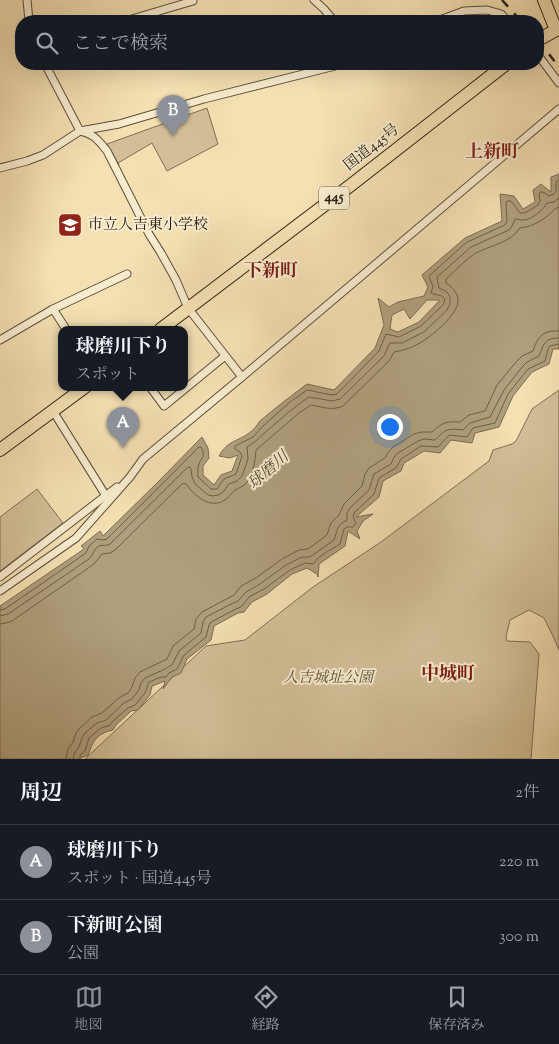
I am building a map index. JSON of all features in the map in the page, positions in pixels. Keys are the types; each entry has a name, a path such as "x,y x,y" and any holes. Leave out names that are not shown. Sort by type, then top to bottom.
{"highway":[{"path":"544,0 558,32 544,38"},
{"name":"国道445号","path":"165,326 351,185 498,70"},
{"path":"0,450 80,391"}],"street":[{"path":"27,0 28,15"},
{"path":"314,0 329,15"},
{"path":"145,15 193,1"},
{"path":"453,15 464,11 486,10 502,15"},
{"path":"544,63 559,83"},
{"path":"48,70 80,131"},
{"path":"0,168 43,155 80,131 119,124 204,99 320,70"},
{"path":"0,591 76,538 130,478 143,459 559,108"},
{"path":"80,131 90,133 107,151 149,234 176,280 188,308 242,377"},
{"path":"0,340 53,309 127,274"},
{"path":"53,309 64,326"},
{"path":"188,386 225,356"},
{"path":"153,391 164,406 182,391"},
{"path":"52,411 106,496"},
{"path":"0,577 130,478"}],"green space":[{"path":"207,108 218,144 167,171 152,143 118,163 119,165 107,144"},
{"name":"人吉城址公園","path":"559,390 559,650 544,618 529,610 510,620 506,637 507,641 530,642 539,654 531,759 85,759 206,646 245,640 313,587 381,542 489,461 493,450 516,441 532,409"},
{"path":"37,489 63,523 0,571 0,517"}],"water":[{"name":"球磨川","path":"559,174 559,349 553,349 549,364 532,372 513,396 499,427 475,433 472,443 451,440 440,453 424,451 404,463 401,471 383,481 379,497 356,517 373,514 363,521 357,531 360,539 348,531 345,546 319,564 318,577 317,574 307,568 292,574 267,594 252,602 244,612 238,613 214,626 211,640 187,659 181,673 172,677 163,689 165,681 152,686 150,695 138,710 131,711 113,730 99,736 88,755 79,759 0,759 0,606 84,549 81,546 100,531 103,536 202,437 208,448 209,458 203,466 203,475 214,485 221,475 232,471 238,455 230,458 219,456 226,447 251,432 260,421 307,384 334,390 375,348 384,325 378,298 389,307 398,302 424,296 428,287 422,275 465,238 502,221 500,194 514,196 523,209 535,202 533,190 541,184 551,192 551,177","holes":["427,300 440,300 419,322 398,332 390,329 392,315 404,309 410,319"]}],"railway":[{"path":"502,0 516,15"},
{"path":"544,48 559,67"}],"place":[{"name":"下新町公園","path":"173,136"},
{"name":"市立人吉東小学校","path":"70,225"},
{"name":"球磨川下り","path":"123,448"}],"district":[{"name":"上新町","path":"492,153"},
{"name":"下新町","path":"271,272"},
{"name":"中城町","path":"448,675"}]}
